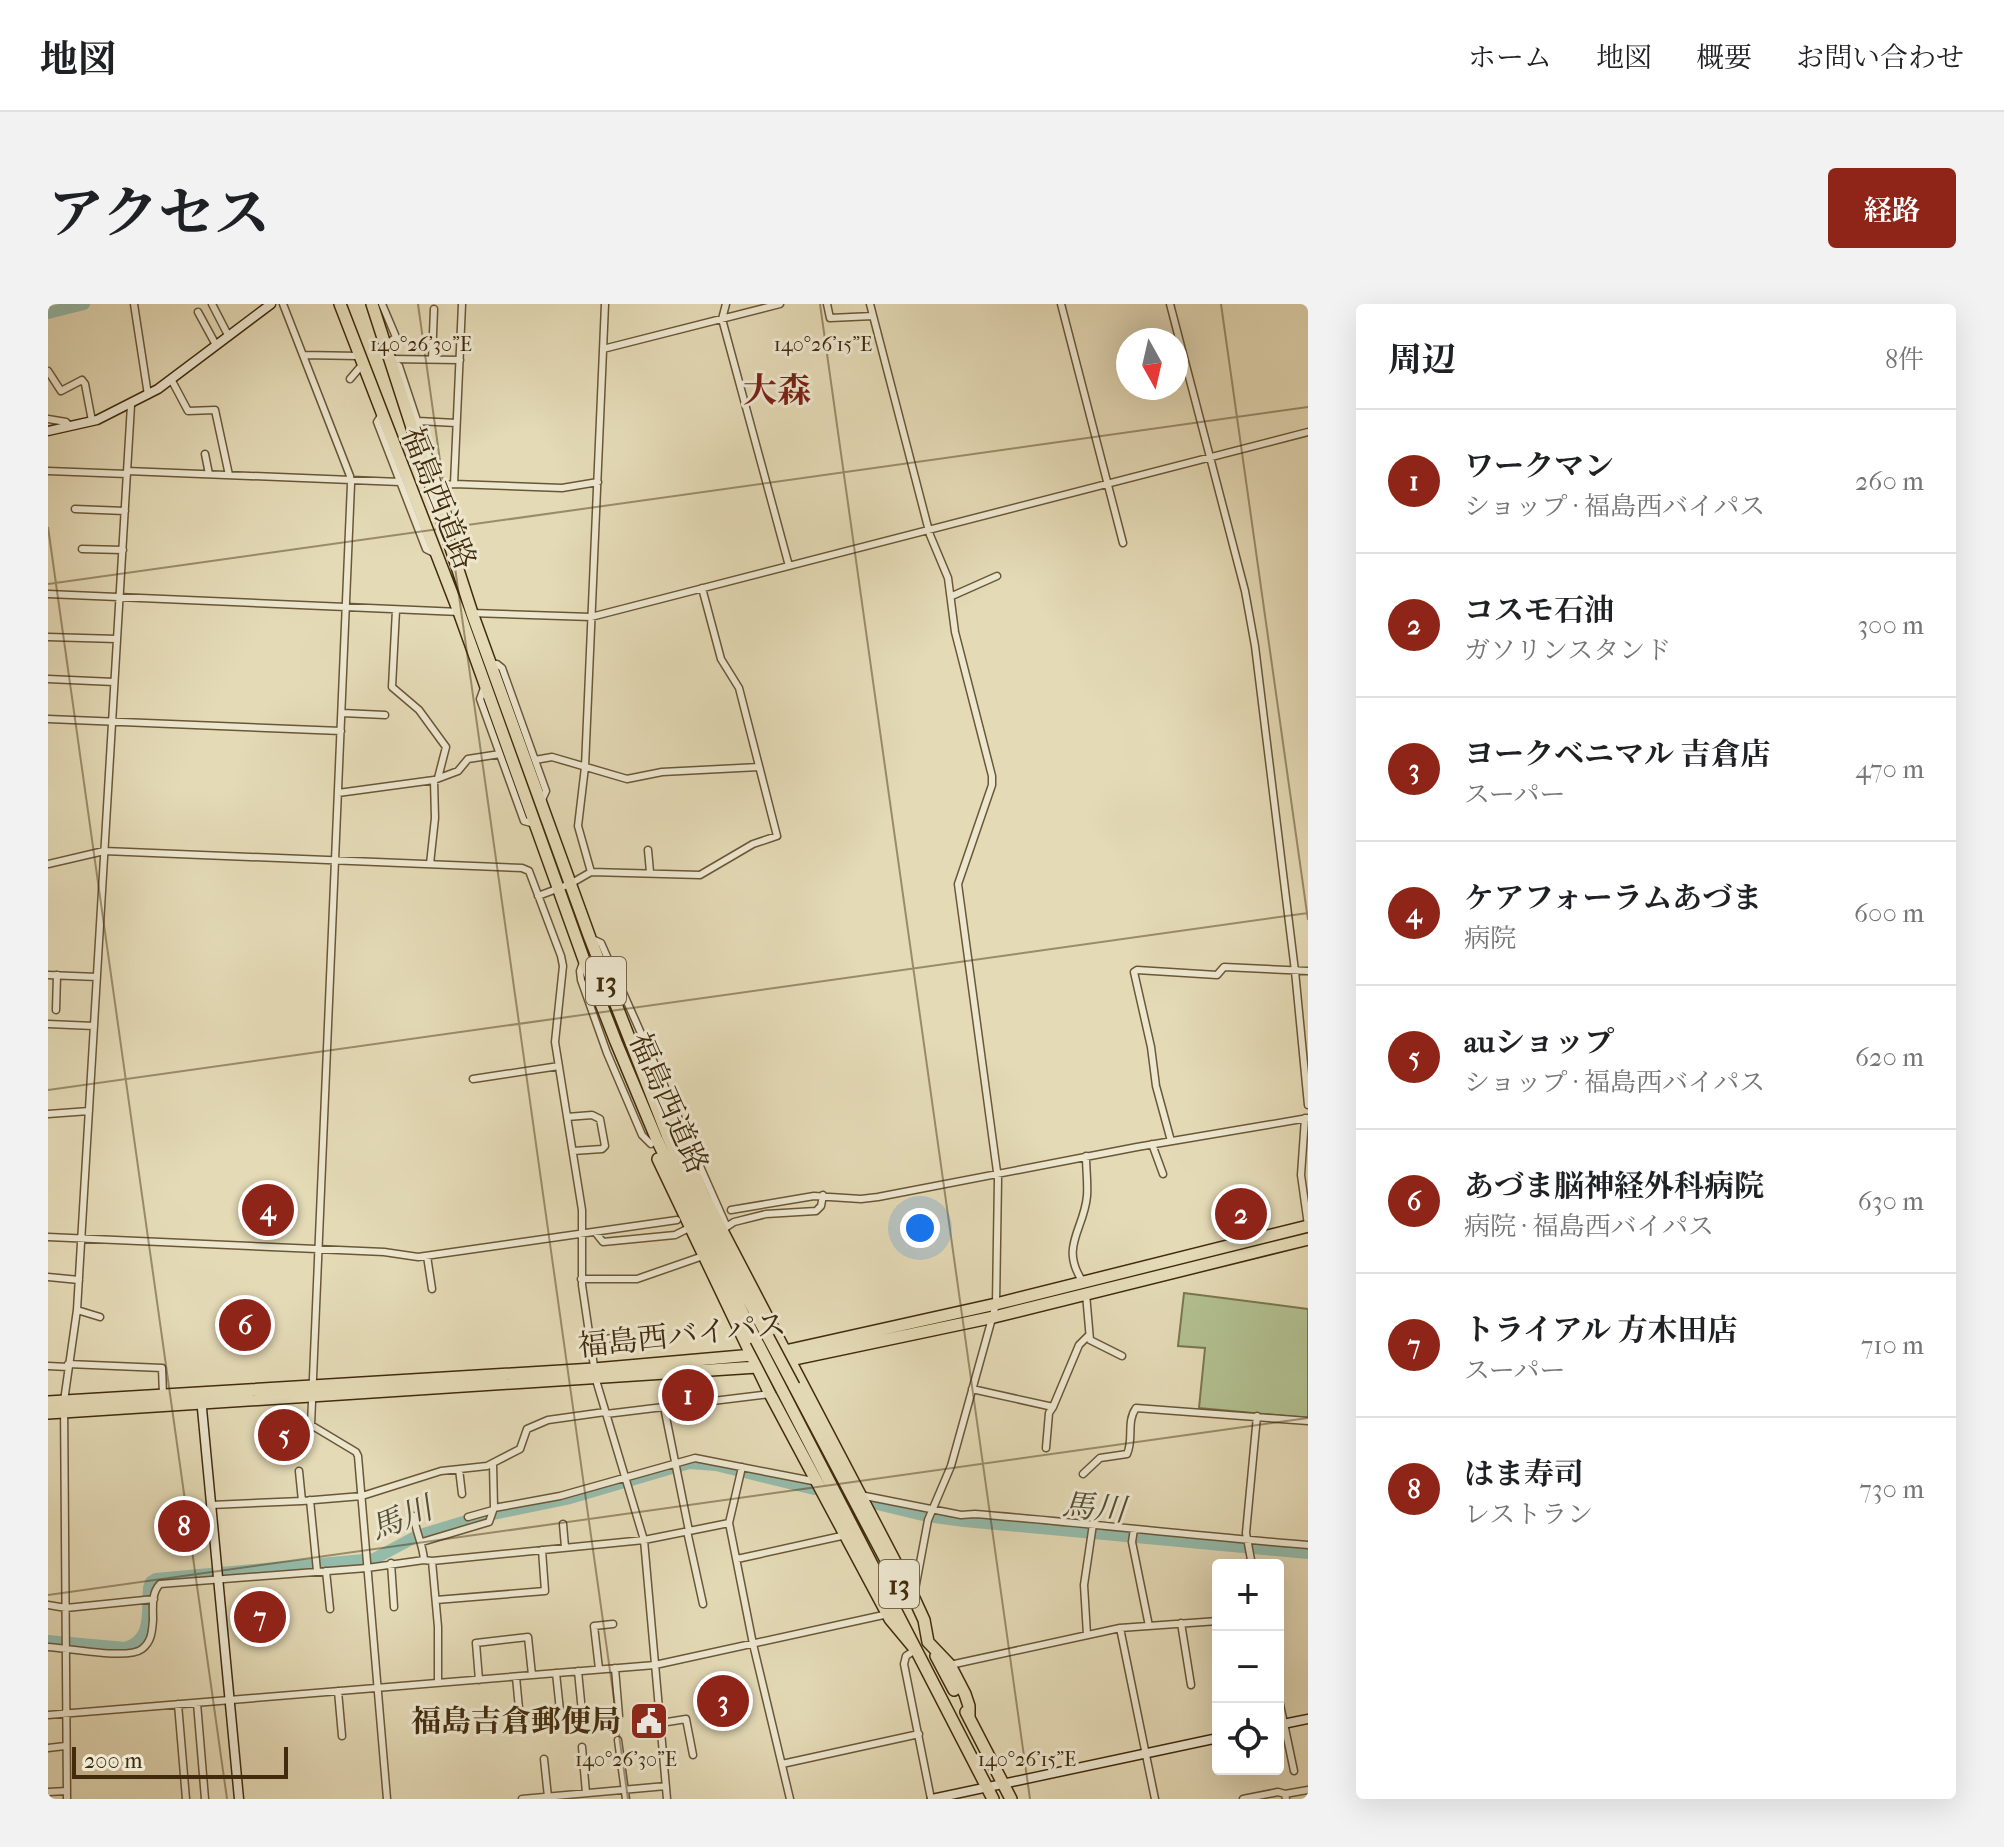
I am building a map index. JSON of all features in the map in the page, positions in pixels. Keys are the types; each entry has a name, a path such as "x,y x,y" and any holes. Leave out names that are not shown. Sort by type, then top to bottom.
{"highway":[{"name":"福島西道路","path":"340,304 459,612 535,824 590,938 668,1137 762,1338 782,1390 993,1799"},
{"name":"福島西道路","path":"372,304 472,613 540,802 584,960 657,1140 762,1338"},
{"path":"620,1015 637,1041 704,1196 725,1229 913,1596 924,1620 928,1642 950,1665 969,1706 969,1718"},
{"path":"616,1042 617,1064 651,1144 755,1362 782,1390 818,1482 888,1614 915,1649"},
{"name":"福島西バイパス","path":"48,1402 64,1407 755,1362 994,1317 1084,1288 1308,1226"},
{"name":"福島西バイパス","path":"788,1356 996,1304 1308,1239"},
{"name":"福島西道路","path":"782,1390 928,1642 1011,1799"},
{"name":"福島西バイパス","path":"48,1413 64,1407 163,1395 201,1398"}],"street":[{"path":"134,304 148,395"},
{"path":"212,304 228,335"},
{"path":"48,431 92,421 131,405 271,304"},
{"path":"283,304 350,479 311,1425 356,1452 387,1799"},
{"path":"382,304 396,337 386,345"},
{"path":"454,484 462,304"},
{"path":"591,872 578,826 585,767 605,304"},
{"path":"726,304 722,319 789,566"},
{"path":"603,349 780,304"},
{"path":"827,304 830,318 873,316"},
{"path":"870,304 929,529 952,596 955,632 992,776 992,785 958,884 997,1174 996,1304 951,1466 930,1514 913,1596"},
{"path":"1061,304 1123,543"},
{"path":"1170,304 1245,591 1255,646 1295,971 1308,1105"},
{"path":"432,359 434,309"},
{"path":"198,312 216,345"},
{"path":"303,355 361,360 350,379"},
{"path":"390,359 460,360"},
{"path":"390,359 399,366 450,520 447,537"},
{"path":"48,371 61,391 82,380 92,421"},
{"path":"171,379 188,411 215,410 229,475"},
{"path":"67,1799 64,1407 77,1310 131,405"},
{"path":"381,416 377,422 400,482 426,549 434,553"},
{"path":"48,419 66,422 70,426"},
{"path":"418,421 456,423"},
{"path":"48,594 591,617 1308,432"},
{"path":"205,454 209,474"},
{"path":"48,471 400,482"},
{"path":"439,486 562,488 598,482"},
{"path":"75,509 125,511"},
{"path":"82,549 123,550"},
{"path":"952,596 997,576"},
{"path":"538,896 591,872 700,875 753,844 777,836 739,688 721,659 702,588"},
{"path":"396,610 392,687 419,710 446,747 436,779 430,864"},
{"path":"48,637 117,639"},
{"path":"490,664 502,668 546,791 540,802"},
{"path":"48,679 114,682"},
{"path":"485,686 480,699 524,821 535,824"},
{"path":"342,713 385,715"},
{"path":"48,719 341,731"},
{"path":"338,793 436,779 458,771 468,759 500,754"},
{"path":"535,760 552,757 627,779 662,772 759,767"},
{"path":"648,850 650,872"},
{"path":"48,864 104,851 522,868 529,871 563,966 555,1042 583,1234 581,1279 595,1374 644,1540 667,1799"},
{"path":"590,938 601,943 725,1229 766,1214 816,1211 821,1206 823,1195"},
{"path":"584,960 581,980 607,1053 642,1135 651,1144"},
{"path":"1171,1141 1156,1086 1151,1047 1134,972 1184,971 1217,975 1224,967 1308,971"},
{"path":"48,975 97,977"},
{"path":"56,1010 57,975"},
{"path":"48,1024 94,1026"},
{"path":"473,1079 559,1066"},
{"path":"48,1114 89,1111"},
{"path":"567,1117 598,1116 602,1125 605,1146 602,1149 573,1151"},
{"path":"731,1210 823,1195 861,1199 1306,1118 1301,1175 1308,1226"},
{"path":"1152,1144 1163,1174"},
{"path":"1046,1448 1049,1413 1079,1345 1088,1336 1090,1319 1084,1288 1072,1254 1087,1196 1086,1156"},
{"path":"48,1237 427,1256 677,1220"},
{"path":"595,1232 603,1242 675,1235 689,1228"},
{"path":"427,1256 432,1289"},
{"path":"581,1279 637,1279 703,1256"},
{"path":"48,1277 79,1280"},
{"path":"77,1310 100,1317"},
{"path":"1088,1336 1090,1340 1122,1356"},
{"path":"590,1342 617,1337"},
{"path":"48,1366 162,1368 163,1395"},
{"path":"972,1389 1053,1407"},
{"path":"211,1505 362,1496 441,1471 493,1464 520,1449 527,1429 548,1420 782,1390"},
{"path":"201,1398 239,1799"},
{"path":"664,1407 703,1604"},
{"path":"1083,1474 1100,1458 1127,1454 1131,1417 1136,1408 1308,1421"},
{"path":"1251,1559 1246,1533 1257,1416"},
{"path":"468,1517 625,1481 704,1458 742,1470 818,1482"},
{"path":"421,1541 489,1522 493,1512 493,1464"},
{"path":"459,1469 462,1494"},
{"path":"742,1470 729,1523 753,1644 790,1799"},
{"path":"299,1471 317,1570"},
{"path":"860,1495 930,1514 975,1514 1093,1526 1133,1535 1248,1545 1308,1545"},
{"path":"414,1516 436,1600 438,1683"},
{"path":"48,1647 65,1646 122,1654 138,1652 152,1635 150,1600 160,1584 644,1540 729,1523"},
{"path":"563,1524 565,1547"},
{"path":"1087,1635 1084,1585 1093,1526"},
{"path":"737,1559 846,1535"},
{"path":"1133,1535 1149,1626"},
{"path":"436,1600 545,1591 542,1550"},
{"path":"391,1563 394,1607"},
{"path":"326,1571 330,1609"},
{"path":"48,1605 66,1608 150,1600"},
{"path":"48,1715 655,1665 888,1614"},
{"path":"950,1665 1120,1628 1212,1621"},
{"path":"1181,1623 1191,1685"},
{"path":"599,1669 594,1626 613,1624"},
{"path":"1120,1628 1155,1799"},
{"path":"479,1680 476,1643 528,1637 532,1675"},
{"path":"915,1649 906,1656 904,1664 932,1799 1212,1739"},
{"path":"615,1668 619,1716"},
{"path":"578,1671 582,1712"},
{"path":"556,1673 561,1720"},
{"path":"516,1677 520,1719"},
{"path":"338,1691 342,1736"},
{"path":"197,1703 205,1799"},
{"path":"178,1704 186,1799"},
{"path":"661,1723 686,1719 693,1755"},
{"path":"1284,1724 1308,1719"},
{"path":"782,1764 919,1734"},
{"path":"1284,1736 1294,1771"},
{"path":"618,1740 626,1799"},
{"path":"48,1748 65,1746"},
{"path":"582,1747 586,1793"},
{"path":"544,1759 548,1797"},
{"path":"522,1799 666,1786"},
{"path":"1243,1799 1278,1792 1286,1797 1308,1790"},
{"path":"48,1792 67,1791"}],"green space":[{"path":"1184,1293 1308,1309 1308,1418 1199,1408 1205,1348 1178,1346"}],"waterway":[{"path":"48,313 84,304"},
{"name":"馬川","path":"48,1641 125,1648 134,1644 147,1624 149,1588 156,1579 374,1559 417,1536 483,1516 570,1498 689,1463 716,1465 814,1489"},
{"name":"馬川","path":"877,1504 964,1521 1308,1553"}],"place":[{"name":"ケアフォーラムあづま","path":"268,1210"},
{"name":"コスモ石油","path":"1241,1214"},
{"name":"あづま脳神経外科病院","path":"245,1325"},
{"name":"ワークマン","path":"688,1395"},
{"name":"auショップ","path":"284,1435"},
{"name":"はま寿司","path":"184,1526"},
{"name":"トライアル 方木田店","path":"260,1617"},
{"name":"ヨークベニマル 吉倉店","path":"723,1701"},
{"name":"福島吉倉郵便局","path":"649,1721"}],"district":[{"name":"大森","path":"777,390"}]}
